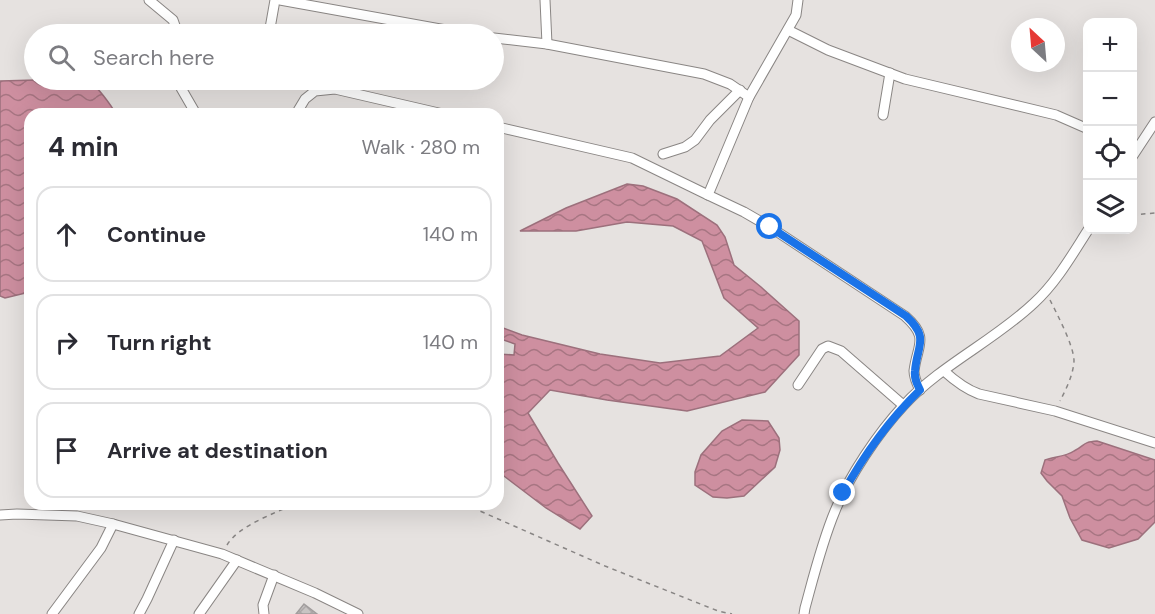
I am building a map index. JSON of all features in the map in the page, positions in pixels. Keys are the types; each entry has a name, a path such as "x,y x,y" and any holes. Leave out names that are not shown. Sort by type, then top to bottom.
{"street":[{"path":"149,0 174,24"},
{"path":"271,24 275,0"},
{"path":"280,0 413,24"},
{"path":"545,0 548,44"},
{"path":"708,195 749,97 796,15 798,0"},
{"path":"788,30 828,50 905,79 1056,115 1083,127"},
{"path":"504,39 548,44 705,74 724,81 749,97"},
{"path":"884,115 890,73"},
{"path":"182,90 192,108"},
{"path":"300,108 305,99 315,91 324,90"},
{"path":"338,90 417,108"},
{"path":"663,154 685,147 695,140 710,120 740,90"},
{"path":"1137,149 1155,122"},
{"path":"504,128 632,158 770,227 914,323 920,335 921,344 914,372 920,390"},
{"path":"804,614 825,537 843,493 879,436 903,405 920,390 1021,315 1046,291 1085,234"},
{"path":"798,385 822,349 828,346 841,351 903,405"},
{"path":"944,371 958,383 979,394 1054,411 1155,443"},
{"path":"0,515 17,513 77,516 174,540 237,560 315,592 358,614"},
{"path":"52,614 101,548 113,524"},
{"path":"139,614 174,540"},
{"path":"199,614 237,560"},
{"path":"264,614 263,605 274,575"}],"path":[{"path":"1137,215 1155,213"},
{"path":"1046,291 1067,336 1074,360 1070,381 1054,411"},
{"path":"222,554 231,538 250,525 283,510"},
{"path":"478,510 616,570 717,611 732,614"}],"water":[{"path":"24,80 24,90 99,90 112,108 24,108 24,293 5,298 0,296 0,81"},
{"path":"627,184 643,186 677,199 717,225 725,237 734,265 799,321 799,355 765,392 687,411 550,390 528,413 592,516 580,529 546,508 504,476 504,354 514,355 515,344 504,340 504,328 522,335 600,354 660,363 720,356 758,328 724,298 702,241 673,226 627,222 576,231 520,231 566,208"},
{"path":"742,420 768,421 779,438 780,450 775,467 744,496 713,497 695,485 695,472 701,455 722,431"},
{"path":"1097,441 1155,460 1155,522 1138,539 1109,548 1082,540 1070,518 1062,496 1041,473 1045,460 1068,454 1086,443"}],"building":[{"path":"304,604 317,614 296,614"}],"route":[{"path":"770,227 906,316 914,323 920,335 921,344 914,372 920,390 903,405 879,436 843,493"}]}
